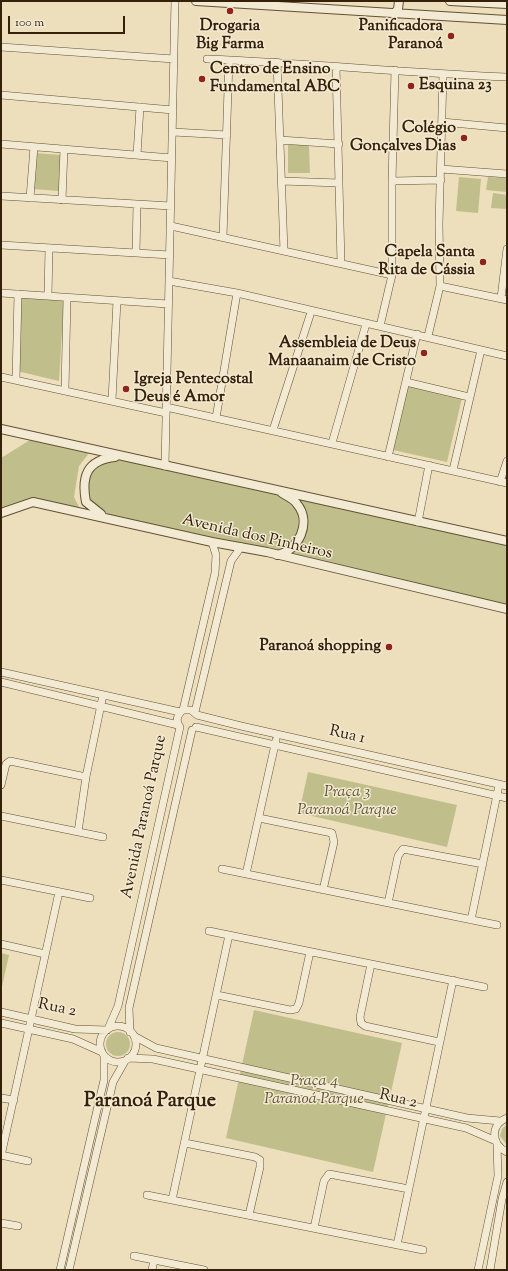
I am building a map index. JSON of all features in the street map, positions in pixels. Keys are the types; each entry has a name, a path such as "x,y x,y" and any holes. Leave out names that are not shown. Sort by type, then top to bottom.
{"street":[{"path":"164,466 168,304 170,281 175,1"},
{"path":"196,1 259,3 408,15 507,20"},
{"path":"394,14 398,9 399,1"},
{"path":"450,1 507,4"},
{"path":"456,17 455,6 458,1"},
{"path":"1,47 174,59"},
{"path":"207,59 507,77"},
{"path":"223,237 229,60"},
{"path":"277,62 284,251"},
{"path":"336,66 342,263"},
{"path":"380,326 392,275 392,181 395,70"},
{"path":"428,336 440,286 439,224 443,74"},
{"path":"1,95 173,110"},
{"path":"137,155 140,107"},
{"path":"442,122 507,128"},
{"path":"173,132 227,135"},
{"path":"280,140 339,144"},
{"path":"1,144 172,158"},
{"path":"30,198 34,147"},
{"path":"62,200 64,149"},
{"path":"441,169 507,174"},
{"path":"392,181 440,180"},
{"path":"282,181 339,183"},
{"path":"1,196 171,206"},
{"path":"136,204 136,253"},
{"path":"171,226 392,275"},
{"path":"1,245 170,255"},
{"path":"48,296 50,248"},
{"path":"440,286 504,299 507,249"},
{"path":"170,281 237,293 311,312 428,336 507,356"},
{"path":"216,418 237,293"},
{"path":"1,294 168,304"},
{"path":"16,380 18,294"},
{"path":"65,390 67,298"},
{"path":"112,400 117,301"},
{"path":"273,430 311,312"},
{"path":"332,443 366,324"},
{"path":"388,457 417,334"},
{"path":"453,470 481,350"},
{"path":"1,377 112,400 216,418 273,430 388,457 453,470 504,483 507,461"},
{"path":"406,382 469,397"},
{"path":"1,429 507,541"},
{"path":"107,518 86,502 83,488 84,480 92,464 103,458 123,456"},
{"path":"418,522 430,465"},
{"path":"267,552 278,555 295,546 301,536 304,524 301,510 297,503 278,490"},
{"name":"Avenida dos Pinheiros","path":"1,513 33,502 212,542 267,552 507,609"},
{"name":"Avenida Paranoá Parque","path":"60,1270 104,1080 103,1054 100,1048 101,1038 108,1030 118,1006 179,726 178,716 182,711 215,573 216,555 212,542"},
{"path":"194,728 198,723 196,713 231,561 241,547"},
{"name":"Rua 1","path":"1,672 182,711 191,710 196,713 277,734 507,786"},
{"name":"Rua 1","path":"1,682 101,705 179,726 186,731 194,728 275,744 381,770 507,798"},
{"path":"78,832 86,777 103,694"},
{"name":"Avenida Paranoá Parque","path":"69,1270 113,1082 126,1059 135,1048 129,1008 194,728"},
{"path":"246,874 277,734"},
{"path":"1,785 6,764 10,761 86,777"},
{"path":"471,920 499,785"},
{"path":"1,816 103,837"},
{"path":"259,818 329,832 334,835 334,842 323,890"},
{"path":"388,903 398,856 403,849 483,864"},
{"path":"222,869 497,925"},
{"path":"1,880 90,898"},
{"path":"28,1161 1,1155 58,892"},
{"path":"209,931 484,987"},
{"path":"172,1200 229,935"},
{"path":"1,944 45,954"},
{"path":"217,995 293,1010 299,1004 310,952"},
{"path":"371,964 360,1017 361,1023 365,1026 439,1042"},
{"path":"397,1245 453,980"},
{"name":"Rua 2","path":"1,1012 75,1029 108,1030"},
{"name":"Rua 2","path":"1,1023 73,1039 103,1054"},
{"path":"108,1030 122,1027 132,1034"},
{"name":"Rua 2","path":"132,1034 156,1048 467,1118 504,1119"},
{"path":"103,1054 114,1062 126,1059"},
{"name":"Rua 2","path":"126,1059 153,1059 423,1120 466,1128 496,1143 507,1152"},
{"path":"1,1098 14,1100"},
{"path":"478,1270 498,1176 495,1131 504,1119 507,1111"},
{"path":"184,1143 255,1157 260,1160 260,1167 249,1215"},
{"path":"314,1228 324,1181 329,1174 409,1189"},
{"path":"490,1270 502,1200 507,1182"},
{"path":"148,1194 423,1250"},
{"path":"1,1222 18,1226"},
{"path":"134,1256 204,1270"},
{"path":"152,1270 154,1260"}],"green space":[{"path":"288,145 309,145 310,173 288,173"},
{"path":"35,153 61,155 59,191 33,189"},
{"path":"459,177 481,179 478,213 456,211"},
{"path":"488,177 507,178 507,192 486,190"},
{"path":"493,193 507,195 507,209 491,208"},
{"path":"20,297 64,300 59,381 17,371"},
{"path":"408,386 462,398 447,462 393,450"},
{"path":"30,440 90,452 79,466 74,497 81,511 37,500 1,511 1,458"},
{"path":"122,460 278,494 295,505 298,520 297,533 290,543 277,551 109,515 89,501 88,490 90,475 92,469 103,462"},
{"path":"296,497 507,543 507,606 285,555 304,537"},
{"name":"Praça 3 Paranoá Parque","path":"308,772 457,805 447,847 299,813"},
{"path":"1,953 9,955 1,991"},
{"name":"Praça 4 Paranoá Parque","path":"254,1010 402,1043 373,1172 226,1138"},
{"path":"118,1032 123,1033 129,1039 129,1049 123,1055 118,1056 113,1055 107,1049 106,1044 107,1039 113,1033"},
{"path":"507,1124 507,1145 500,1136 502,1129"}],"place":[{"name":"Drogaria Big Farma","path":"230,11"},
{"name":"Panificadora Paranoá","path":"451,36"},
{"name":"Centro de Ensino Fundamental ABC","path":"202,79"},
{"name":"Esquina 23","path":"411,86"},
{"name":"Colégio Gonçalves Dias","path":"464,138"},
{"name":"Capela Santa Rita de Cássia","path":"483,262"},
{"name":"Assembleia de Deus Manaanaim de Cristo","path":"424,353"},
{"name":"Igreja Pentecostal Deus é Amor","path":"126,389"},
{"name":"Paranoá shopping","path":"389,647"}],"district":[{"name":"Paranoá Parque","path":"150,1103"}]}
